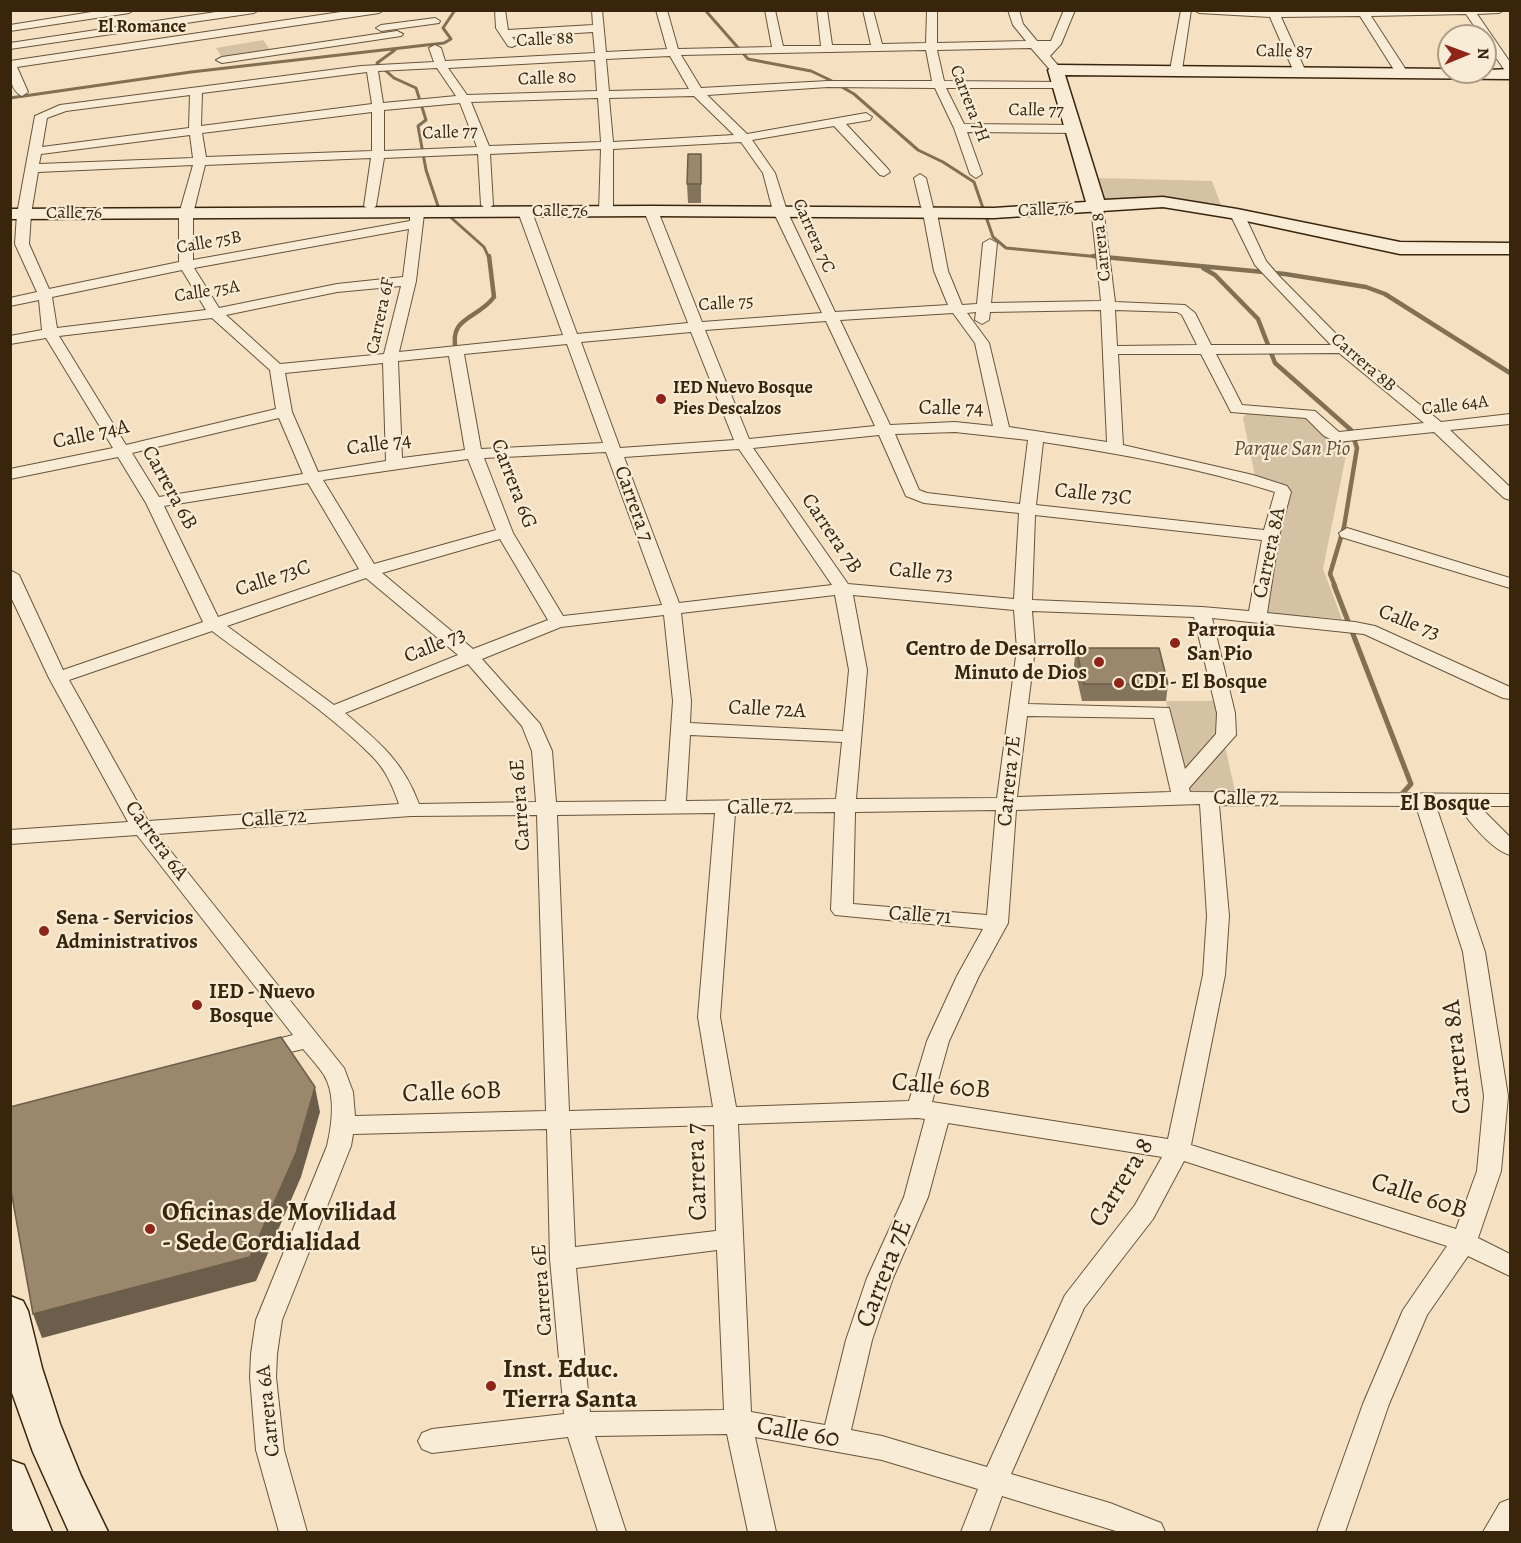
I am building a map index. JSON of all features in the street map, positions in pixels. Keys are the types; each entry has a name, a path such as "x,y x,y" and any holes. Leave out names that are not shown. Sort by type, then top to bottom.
{"street":[{"path":"10,28 129,10"},
{"path":"500,10 499,19 504,34 525,60"},
{"path":"597,10 608,146 607,209"},
{"name":"Carrera 7C","path":"661,10 673,52 697,92 744,138 769,172 780,208 885,430 912,493"},
{"path":"770,10 778,50"},
{"path":"822,10 827,49"},
{"path":"868,10 877,48"},
{"name":"Carrera 7H","path":"932,10 931,47 939,85 960,128 976,174"},
{"name":"Carrera 8","path":"1013,10 1018,25 1059,77 1101,206 1102,258 1108,304 1115,448"},
{"path":"1044,56 1055,44 1070,10"},
{"path":"1176,70 1186,10"},
{"path":"1200,10 1274,12 1499,10"},
{"path":"115,11 139,46"},
{"path":"10,46 249,11 269,40"},
{"path":"222,60 269,40 377,11 406,45"},
{"path":"1469,11 1510,72"},
{"path":"1274,12 1300,72"},
{"path":"1363,12 1402,73"},
{"path":"22,92 11,64 139,46 394,31 435,21"},
{"path":"504,34 597,28"},
{"name":"Calle 88","path":"41,116 64,108 372,68 673,52 1055,44"},
{"path":"435,48 440,64 464,99 484,150 487,205"},
{"path":"370,206 380,154 380,107 372,68"},
{"name":"Calle 87","path":"1059,77 1176,70 1510,72"},
{"name":"Calle 80","path":"35,159 195,130 464,99 697,92 828,84 939,85 1059,77"},
{"path":"196,91 195,130 200,161 187,210 186,265 215,313 277,369"},
{"name":"Carrera 6B","path":"41,116 35,159 18,210 22,244 45,295 50,333 154,503 212,623 332,712 380,753 399,780 411,810"},
{"name":"Calle 77","path":"35,159 200,161 608,146 744,138 866,117"},
{"path":"837,122 884,172"},
{"name":"Calle 77","path":"960,128 1075,129"},
{"path":"920,178 941,271 956,308 982,343"},
{"name":"Calle 76","path":"187,210 416,219 607,209 994,210 1163,202 1237,214 1400,248 1509,251"},
{"name":"Calle 76","path":"18,210 187,210 487,205 651,211 780,208"},
{"name":"Carrera 7B","path":"651,211 743,444 843,589 858,670 845,806 842,910"},
{"name":"Carrera 7","path":"525,212 672,608 682,701 676,807"},
{"name":"Carrera 8B","path":"1237,214 1260,262 1274,279 1343,349 1439,428 1510,495"},
{"name":"Calle 75B","path":"10,302 416,219"},
{"name":"Carrera 6F","path":"394,464 390,358 409,281 416,219"},
{"path":"990,243 982,306 982,343 1002,431"},
{"name":"Calle 75A","path":"10,340 215,313 337,288 409,281"},
{"name":"Calle 75","path":"277,369 696,325 982,306 1108,304 1180,308 1188,313 1206,349"},
{"name":"Calle 64A","path":"1206,349 1236,409 1310,414 1316,417 1332,435 1355,436 1510,419"},
{"path":"1109,350 1343,349"},
{"name":"Carrera 6G","path":"456,351 474,454 505,533 558,622"},
{"name":"Carrera 6E","path":"277,369 284,412 312,476 369,571 470,656 531,723 542,751 547,810 563,1259 578,1424 612,1533"},
{"name":"Calle 74A","path":"10,474 122,451 284,412"},
{"name":"Calle 74","path":"154,503 312,476 474,454 743,444 885,430 955,427 1002,431 1115,448 1248,478 1281,489"},
{"name":"Carrera 7E","path":"835,1439 859,1340 880,1278 916,1197 938,1041 968,976 998,922 1006,804 1026,649 1023,605 1027,510 1036,437"},
{"name":"Carrera 8A","path":"1257,617 1271,536 1283,492 1281,489"},
{"name":"Calle 73C","path":"912,493 924,498 1271,536"},
{"name":"Calle 73C","path":"58,678 212,623 369,571 505,533"},
{"path":"1347,533 1510,583"},
{"name":"Carrera 6A","path":"10,575 58,678 141,827 336,1074 345,1106 344,1125 332,1166 269,1320 264,1354 263,1377 270,1450 293,1533"},
{"name":"Calle 73","path":"332,712 558,622 843,589 1023,605 1202,612 1351,627 1369,630 1510,694"},
{"path":"1180,792 1226,735 1227,712 1202,612"},
{"path":"1018,710 1162,712 1180,792"},
{"name":"Calle 72A","path":"681,729 851,737"},
{"name":"Calle 72","path":"10,837 411,810 1006,804 1180,792 1209,798 1510,800"},
{"name":"Carrera 8","path":"975,1533 994,1482 1074,1302 1144,1212 1178,1150 1214,975 1218,916 1209,798"},
{"name":"Carrera 8A","path":"1331,1533 1376,1404 1416,1310 1464,1242 1489,1171 1496,1096 1474,952 1424,801"},
{"path":"1466,801 1477,818 1510,848"},
{"name":"Carrera 7","path":"725,808 709,1017 726,1116 729,1239 738,1422 756,1515 762,1533"},
{"name":"Calle 71","path":"842,910 998,922"},
{"path":"240,1057 309,1039"},
{"name":"Calle 60B","path":"344,1125 929,1110 1178,1150 1464,1242 1510,1266"},
{"path":"563,1259 729,1239"},
{"path":"10,1311 18,1352 44,1433 89,1533"},
{"name":"Calle 60","path":"432,1441 578,1424 738,1422 882,1448 1110,1516 1151,1533"},
{"path":"10,1477 33,1533"},
{"path":"1497,1533 1510,1512"}],"green space":[{"path":"263,40 270,50 222,57 216,48"},
{"path":"1098,178 1212,181 1222,208 1104,201"},
{"name":"Parque San Pio","path":"1246,413 1305,416 1349,440 1323,569 1342,619 1265,613 1274,536 1289,488 1255,476 1243,418"},
{"path":"1166,701 1215,701 1235,791 1185,792"}],"building":[{"path":"688,154 701,154 701,184 687,184"},
{"path":"1076,648 1159,648 1168,684 1084,684"},
{"name":"Oficinas de Movilidad - Sede Cordialidad","path":"281,1037 315,1087 296,1153 250,1257 33,1314 10,1185 10,1107"}],"waterway":[{"path":"10,98 191,72 444,43 451,39 443,28 455,10"},
{"path":"705,10 748,59 811,71 830,80 854,94 918,150 943,162 974,182 993,237 1006,248 1110,258"},
{"path":"395,50 377,63 394,78 416,88 426,120 418,126 426,170 438,206 484,247 489,258"},
{"path":"456,351 456,331 460,325 494,297 489,256"},
{"path":"1093,256 1285,274 1366,287 1385,294 1510,373"},
{"path":"1203,268 1215,275 1258,319 1275,363 1351,430 1357,448 1344,527 1330,574 1335,586"},
{"path":"1334,585 1411,784 1399,797"}],"place":[{"name":"IED Nuevo Bosque Pies Descalzos","path":"661,399"},
{"name":"Parroquia San Pio","path":"1175,643"},
{"name":"Centro de Desarrollo Minuto de Dios","path":"1099,662"},
{"name":"CDI - El Bosque","path":"1119,683"},
{"name":"Sena - Servicios Administrativos","path":"44,931"},
{"name":"IED - Nuevo Bosque","path":"197,1005"},
{"name":"Oficinas de Movilidad - Sede Cordialidad","path":"150,1229"},
{"name":"Inst. Educ. Tierra Santa","path":"491,1386"}],"district":[{"name":"El Romance","path":"142,28"},
{"name":"El Bosque","path":"1445,805"}]}
